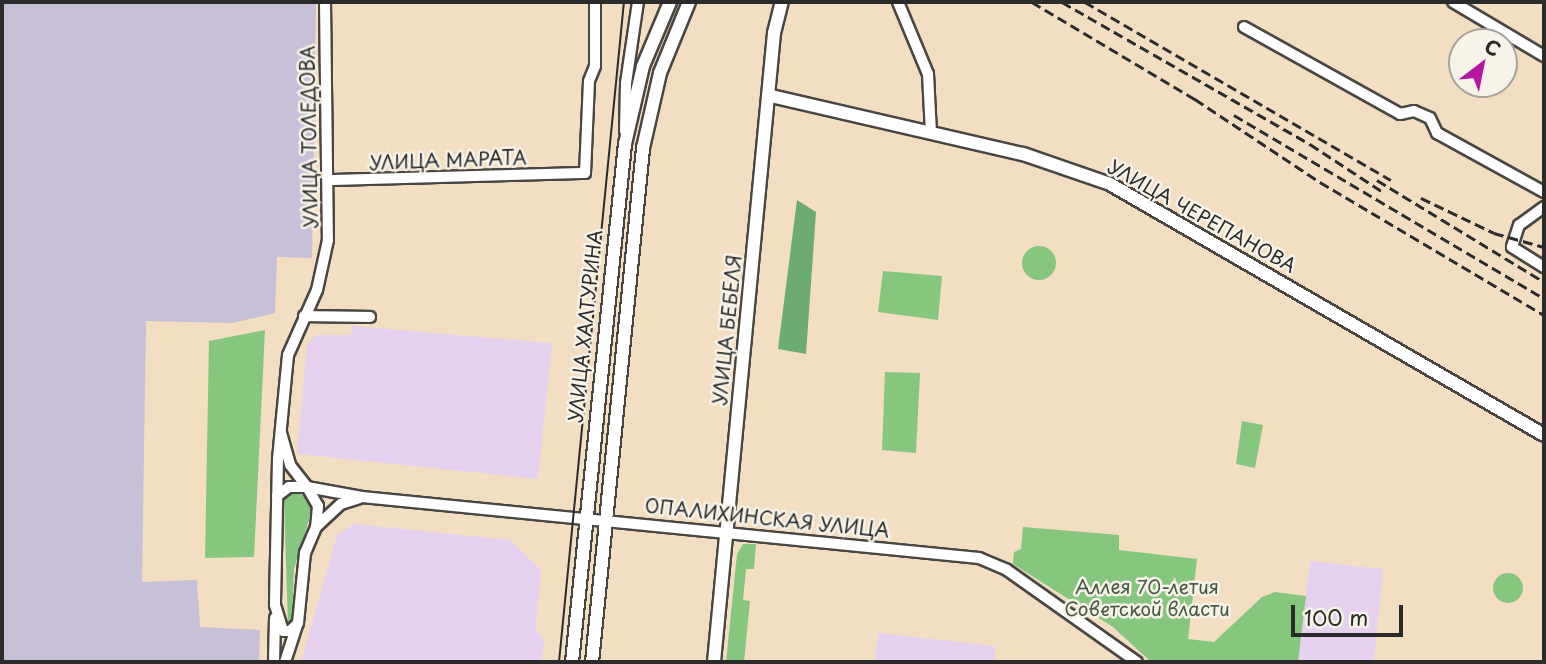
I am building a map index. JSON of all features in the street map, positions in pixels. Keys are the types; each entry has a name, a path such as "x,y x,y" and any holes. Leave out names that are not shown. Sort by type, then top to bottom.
{"main road":[{"name":"УЛИЦА ХАЛТУРИНА","path":"572,662 584,518 625,144 643,66 670,2"},
{"name":"УЛИЦА БЕБЕЛЯ","path":"714,662 771,96 774,33 782,2"},
{"name":"УЛИЦА ХАЛТУРИНА","path":"592,662 643,148 660,73 688,4"},
{"name":"УЛИЦА ЧЕРЕПАНОВА","path":"771,96 1023,154 1110,184 1544,435"}],"street":[{"name":"УЛИЦА ТОЛЕДОВА","path":"274,662 277,496 288,355 317,290 328,240 330,180 325,2"},
{"name":"УЛИЦА МАРАТА","path":"330,180 585,173 589,81 595,66 596,2"},
{"path":"625,144 626,83 638,2"},
{"path":"898,2 928,74 931,133"},
{"path":"1453,2 1544,56"},
{"path":"1244,27 1400,114 1414,111 1430,118 1437,133 1544,192"},
{"path":"1544,207 1519,225 1512,247 1544,267"},
{"path":"304,316 370,317"},
{"path":"281,433 290,465 318,506 316,527 305,552 298,624 285,662"},
{"path":"277,496 289,487 307,487"},
{"name":"ОПАЛИХИНСКАЯ УЛИЦА","path":"307,487 362,497 979,558 1007,570 1137,662"},
{"path":"316,527 341,505 362,497"},
{"path":"275,605 283,631 290,631 298,624"}],"shaded area":[{"path":"2,2 316,2 312,258 277,257 275,313 233,323 146,321 142,582 197,580 200,627 260,630 259,662 2,662"},
{"path":"352,326 552,343 538,479 297,454 307,345 316,335 351,335"},
{"path":"354,524 510,540 541,570 536,628 544,641 542,662 301,662 337,535"},
{"path":"1310,561 1383,569 1374,662 1298,662"},
{"path":"878,633 995,646 994,662 875,662"}],"green space":[{"path":"797,200 816,212 806,354 778,349"},
{"path":"1039,246 1051,251 1056,263 1051,275 1039,280 1027,275 1022,263 1027,251"},
{"path":"883,271 942,276 938,320 878,312"},
{"path":"265,330 254,557 205,558 209,341"},
{"path":"885,372 920,373 916,453 882,450"},
{"path":"1242,421 1263,425 1255,468 1236,464"},
{"path":"295,492 312,499 313,507 294,569 292,620 288,625 284,500"},
{"name":"Аллея 70-летия Советской власти","path":"1023,527 1119,535 1119,550 1197,559 1188,639 1214,642 1262,597 1275,592 1306,596 1298,662 1151,662 1113,627 1013,564 1014,552 1021,549"},
{"path":"743,544 756,544 754,569 746,569 743,600 750,601 744,662 726,662 737,554"},
{"path":"1508,573 1514,574 1522,582 1522,594 1514,602 1508,603 1502,602 1494,594 1493,588 1494,582 1502,574"}],"tram line":[{"path":"559,662 624,2"}],"railway":[{"path":"1032,2 1195,99 1320,182 1544,315"},
{"path":"1062,2 1310,144 1383,192"},
{"path":"1085,2 1391,180"},
{"path":"1234,115 1544,298"},
{"path":"1377,180 1544,282"},
{"path":"1421,198 1494,233 1544,247"}]}
